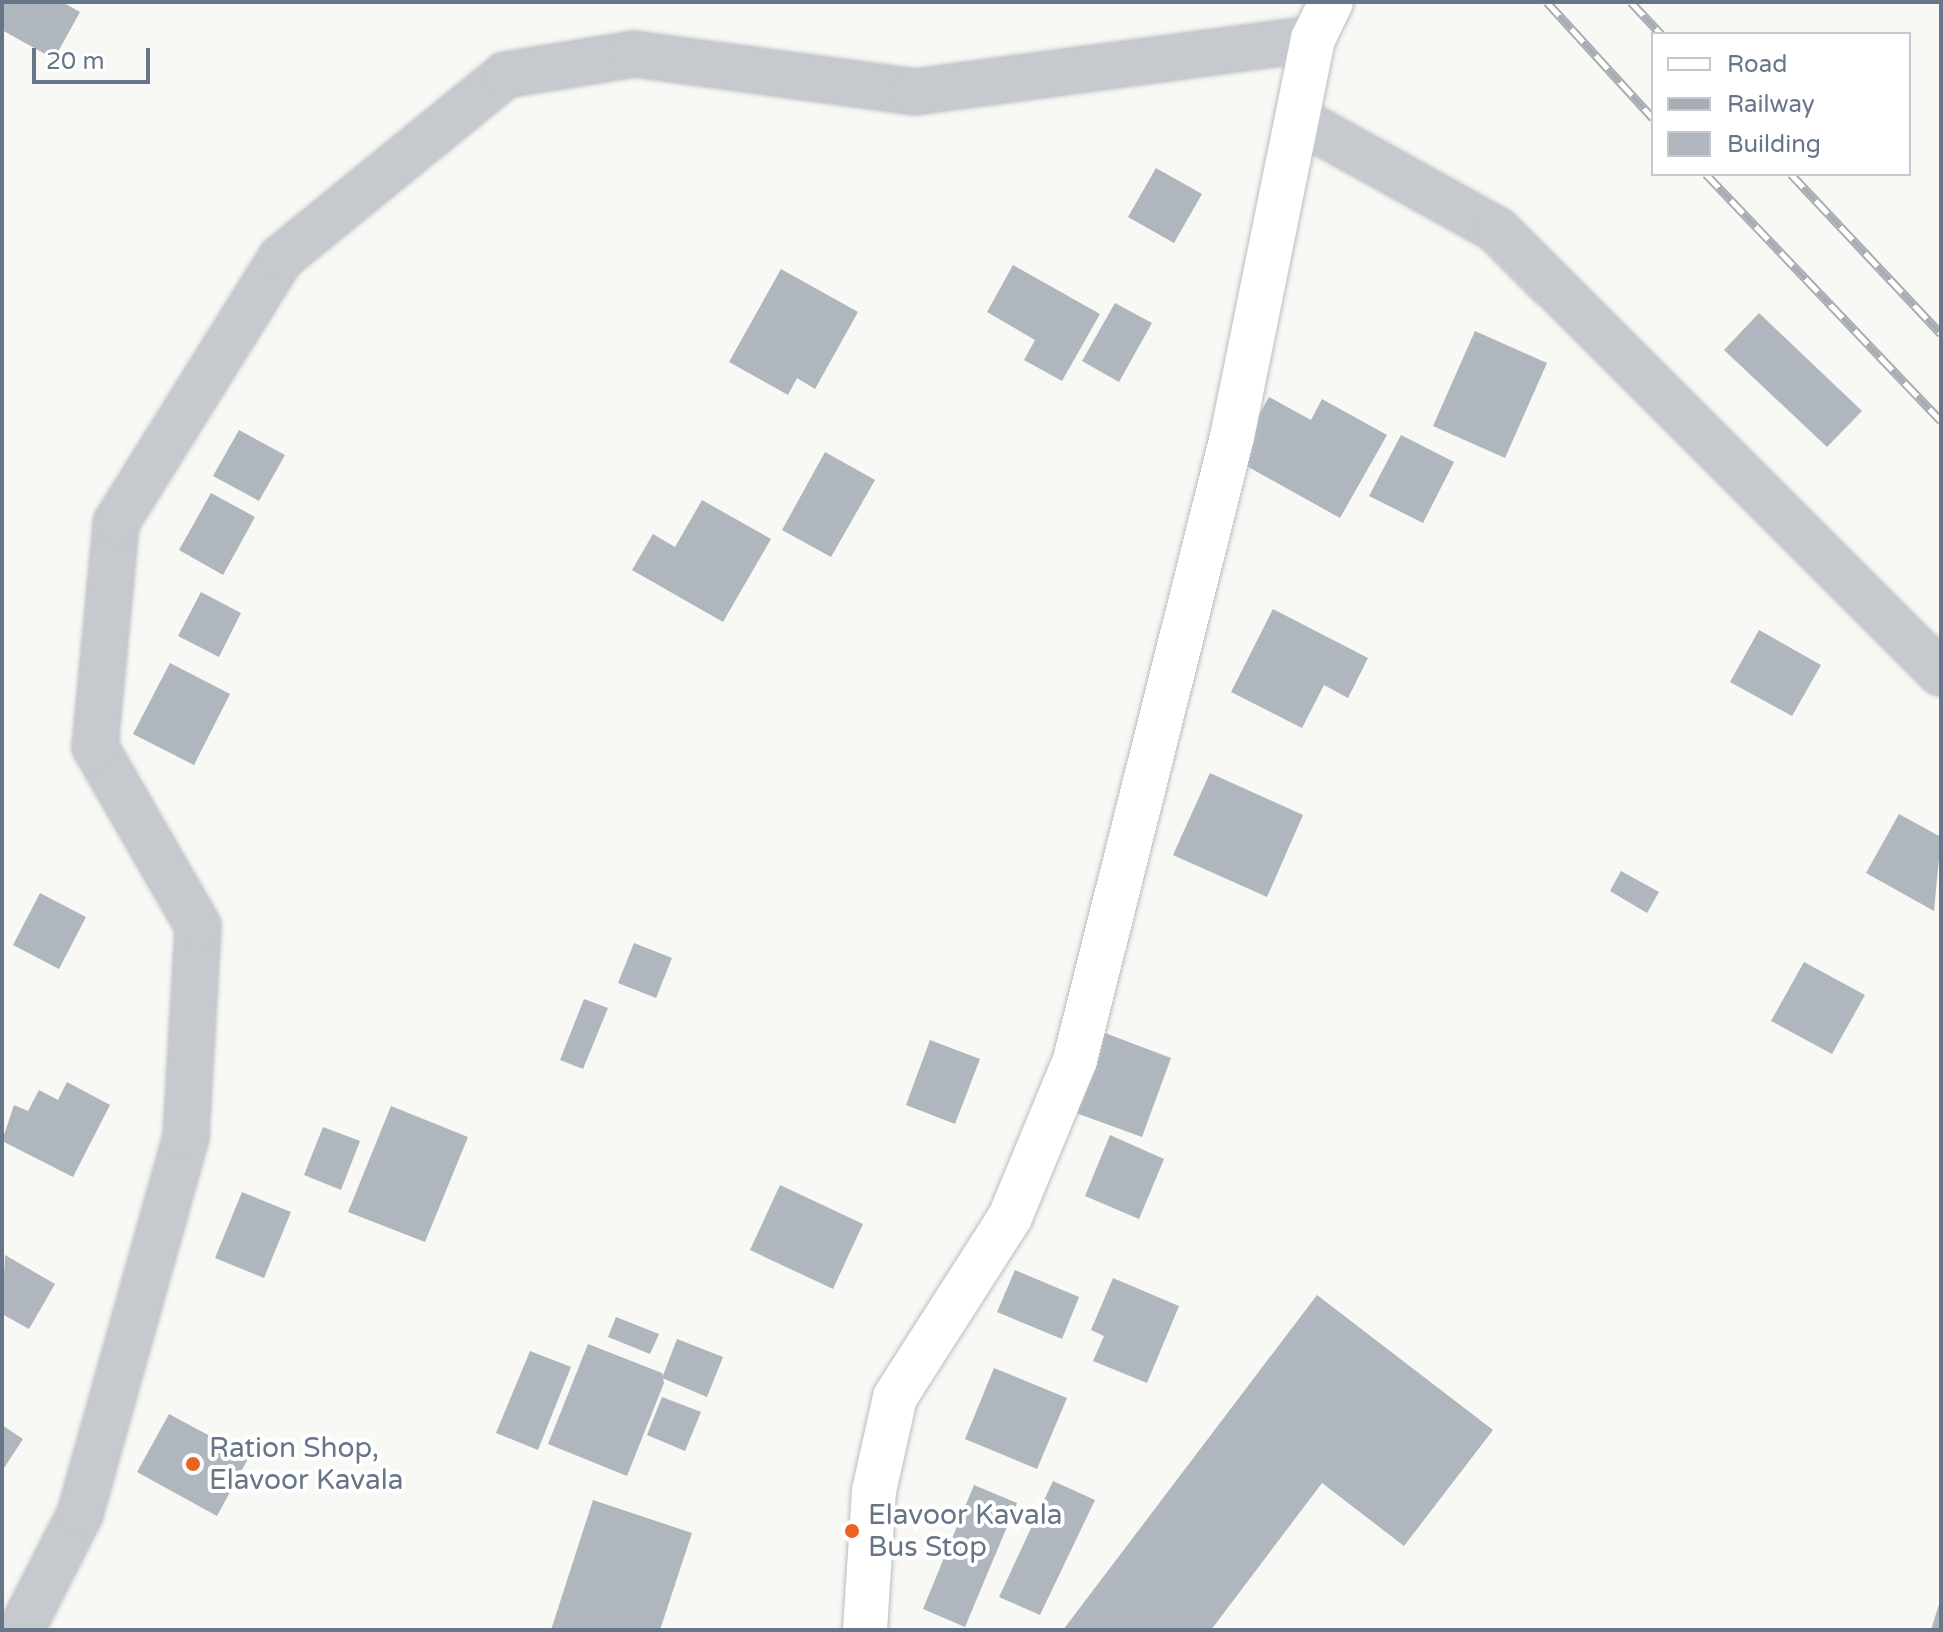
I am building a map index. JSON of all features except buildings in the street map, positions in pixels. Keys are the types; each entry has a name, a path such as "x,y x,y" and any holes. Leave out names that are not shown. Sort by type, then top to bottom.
{"main road":[{"path":"865,1630 874,1491 895,1397 1010,1217 1075,1060 1232,437 1297,119 1322,20"}],"street":[{"path":"21,1630 80,1514 186,1136 198,926 95,747 116,523 281,258 505,75 634,54 914,92 1322,20"},
{"path":"1297,119 1497,230 1941,673"}],"railway":[{"path":"1547,2 1651,116"},
{"path":"1631,2 1659,32"},
{"path":"1708,176 1941,421"},
{"path":"1793,176 1941,334"}],"place":[{"name":"Ration Shop, Elavoor Kavala","path":"193,1464"},
{"name":"Elavoor Kavala Bus Stop","path":"852,1531"}]}
